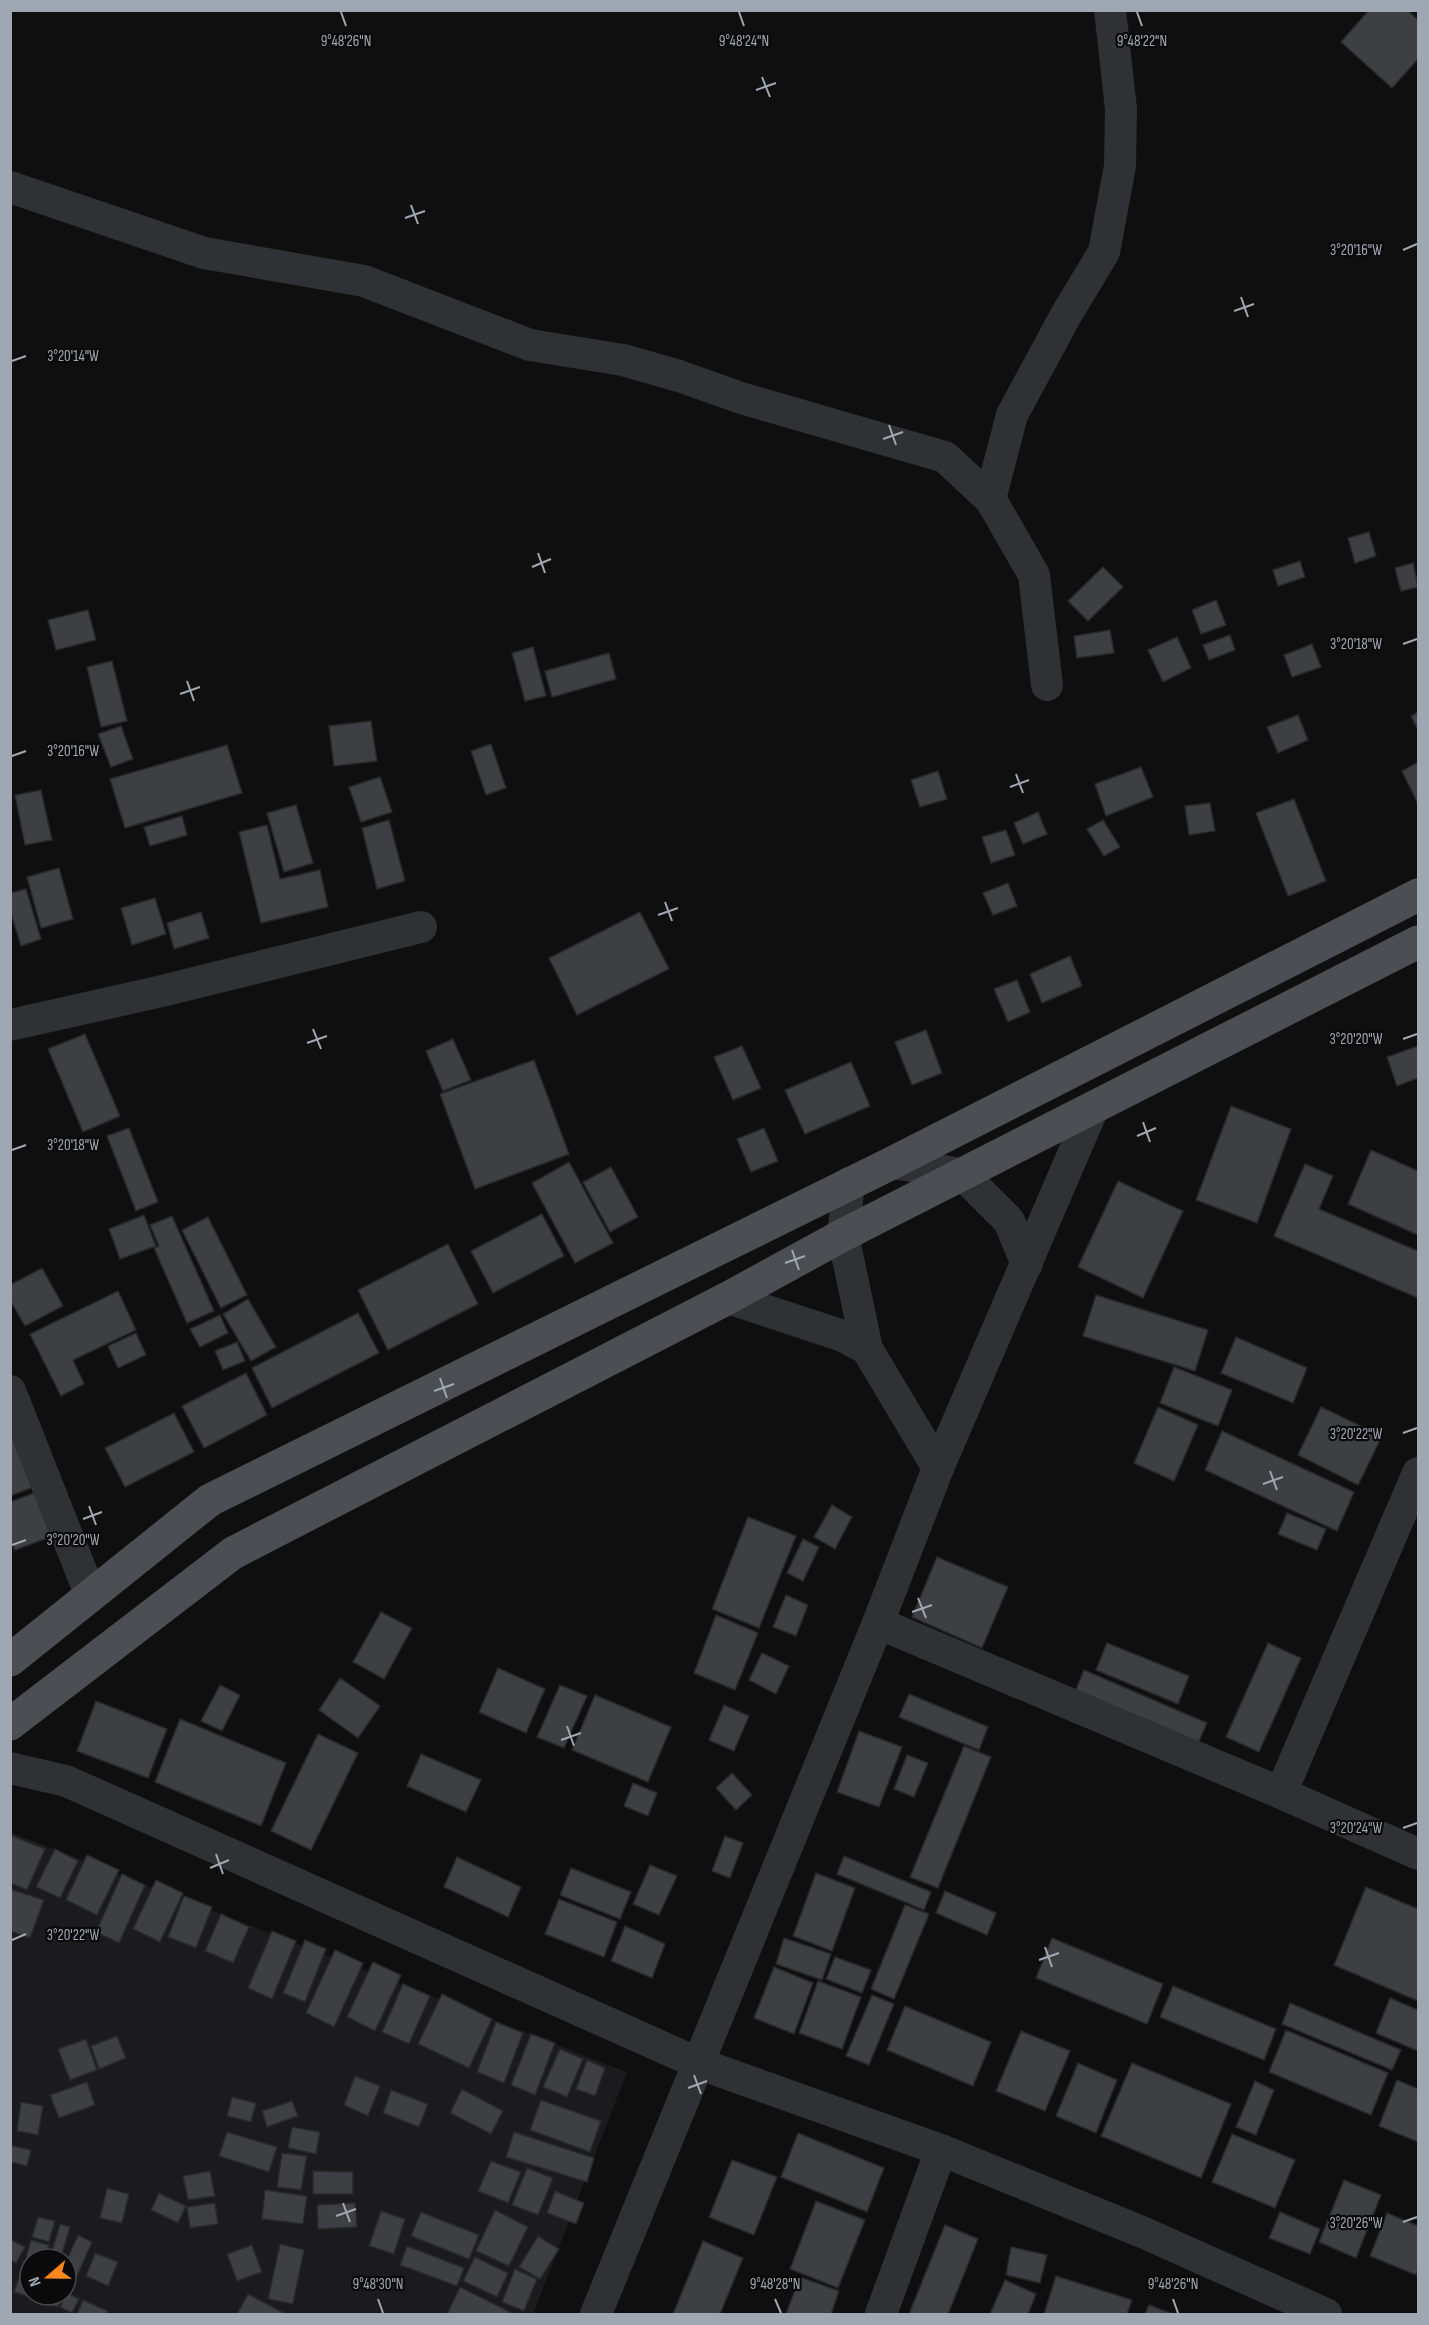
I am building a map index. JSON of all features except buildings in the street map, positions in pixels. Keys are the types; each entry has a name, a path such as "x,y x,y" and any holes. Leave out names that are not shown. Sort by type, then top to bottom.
{"main road":[{"path":"10,1660 210,1500 892,1163 1419,895"},
{"path":"10,1724 233,1553 728,1298 843,1235 1419,942"}],"street":[{"path":"990,499 1012,415 1066,315 1104,252 1120,166 1121,109 1110,10"},
{"path":"10,188 204,253 364,281 530,345 623,360 741,398 945,457 990,499 1034,575 1047,685"},
{"path":"10,1024 162,991 422,927"},
{"path":"596,2314 700,2064 938,1468 1093,1108"},
{"path":"892,1163 963,1174 1009,1221 1027,1264"},
{"path":"849,1184 843,1235 867,1349 938,1468"},
{"path":"728,1298 843,1336 867,1349"},
{"path":"10,1391 91,1596"},
{"path":"1281,1792 1419,1473"},
{"path":"878,1623 1281,1792 1419,1854"},
{"path":"10,1768 66,1781 700,2064 941,2150 1142,2232 1326,2314"},
{"path":"881,2314 941,2150"}],"shaded area":[{"path":"10,1832 627,2072 533,2314 11,2314"}]}
